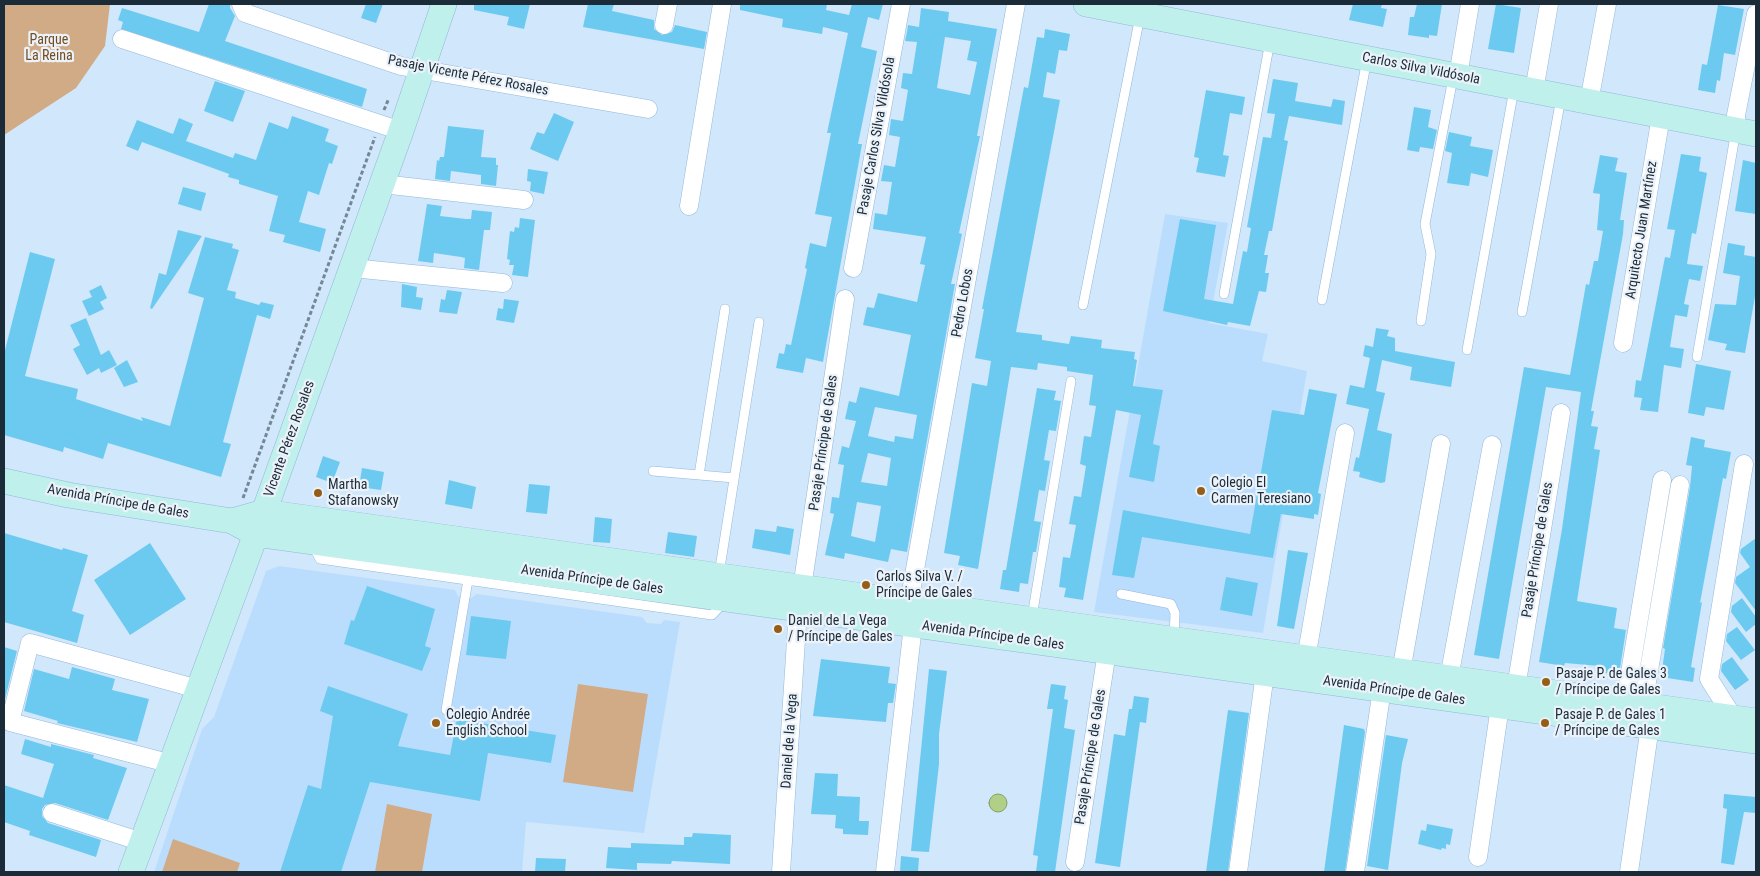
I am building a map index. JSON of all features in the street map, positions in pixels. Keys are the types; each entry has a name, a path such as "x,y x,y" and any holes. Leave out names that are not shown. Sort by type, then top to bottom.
{"main road":[{"name":"Vicente Pérez Rosales","path":"131,872 260,523 382,184 390,128 412,68 444,4"},
{"name":"Carlos Silva Vildósola","path":"1086,4 1746,132"},
{"name":"Avenida Príncipe de Gales","path":"4,480 68,495 232,521 260,523 911,614 1107,651 1265,673 1382,689 1508,697 1639,712 1744,719"},
{"name":"Avenida Príncipe de Gales","path":"260,523 310,542 723,588"},
{"name":"Avenida Príncipe de Gales","path":"911,614 1032,620 1449,678 1508,697 1639,712 1756,741"}],"street":[{"name":"Pasaje Vicente Pérez Rosales","path":"240,4 245,13 412,68 648,109"},
{"path":"664,25 668,4"},
{"path":"689,206 722,4"},
{"name":"Pasaje Carlos Silva Vildósola","path":"853,268 901,4"},
{"name":"Pedro Lobos","path":"911,614 1016,4"},
{"path":"1455,76 1470,4"},
{"path":"1524,89 1550,4"},
{"path":"1589,102 1607,4"},
{"path":"1746,132 1736,115 1756,14"},
{"path":"122,38 390,128"},
{"name":"Arquitecto Juan Martínez","path":"1623,343 1661,116"},
{"path":"382,184 524,200"},
{"path":"352,268 503,283"},
{"name":"Pasaje Príncipe de Gales","path":"800,598 845,299"},
{"name":"Pasaje Príncipe de Gales","path":"1478,857 1560,412"},
{"path":"1306,658 1345,433"},
{"path":"1401,672 1441,444"},
{"path":"1449,678 1492,445"},
{"path":"1744,464 1710,679 1744,719"},
{"path":"1629,872 1639,712 1662,480"},
{"path":"1639,712 1680,485"},
{"name":"Daniel de la Vega","path":"781,872 800,598"},
{"path":"885,872 911,614"},
{"path":"172,764 10,722 30,643 198,689"},
{"name":"Pasaje Príncipe de Gales","path":"1075,862 1107,651"},
{"path":"1238,872 1265,673"},
{"path":"1355,872 1382,689"},
{"path":"52,814 142,842"}],"lane":[{"path":"1084,305 1141,14"},
{"path":"1224,294 1270,40"},
{"path":"1322,300 1367,59"},
{"path":"1421,321 1431,254 1425,224 1455,76"},
{"path":"1467,350 1524,89"},
{"path":"1522,312 1561,96"},
{"path":"1697,357 1746,132"},
{"path":"698,475 725,309"},
{"path":"310,542 320,559 712,615 723,588 734,478 759,322"},
{"path":"1032,620 1071,381"},
{"path":"653,471 734,478"},
{"path":"446,710 468,580"},
{"path":"1121,594 1171,604 1175,613 1174,640"}],"path":[{"path":"232,521 244,496 412,68"}],"shaded area":[{"name":"Colegio El Carmen Teresiano","path":"1165,214 1228,223 1209,323 1268,334 1262,361 1307,371 1263,633 1094,612"},
{"name":"Colegio Andrée English School","path":"279,566 455,590 458,596 471,598 477,594 642,617 647,623 661,624 664,620 680,622 644,833 526,822 522,872 154,872 202,729 214,717 266,571"},
{"path":"998,794 1004,797 1007,803 1004,809 998,812 992,809 989,803 992,797"}],"green space":[{"name":"Parque La Reina","path":"4,4 110,4 105,46 76,88 4,135"},
{"path":"578,684 648,694 633,792 563,782"},
{"path":"387,804 432,814 422,872 375,872"},
{"path":"173,839 240,863 237,872 162,872"}],"building":[{"path":"209,4 230,4 230,8 235,16 225,41 367,89 362,107 121,29 123,22 118,20 122,8 199,32"},
{"path":"366,4 383,4 376,23 361,18"},
{"path":"474,4 530,4 524,29 507,25 509,17 474,10"},
{"path":"588,4 614,4 612,11 654,20 654,29 662,35 672,32 675,25 707,32 704,49 583,27"},
{"path":"740,4 827,4 826,10 849,15 852,4 883,4 879,20 868,17 861,47 877,51 858,144 862,144 823,362 806,358 803,373 776,368 779,353 784,354 786,344 791,345 807,269 805,268 810,243 826,247 832,217 815,214 831,133 827,133 848,33 823,27 822,34 782,27 783,19 740,10"},
{"path":"1353,4 1382,4 1381,8 1387,9 1383,27 1349,20"},
{"path":"1417,4 1442,4 1437,36 1429,35 1429,38 1408,35 1410,17 1414,17"},
{"path":"1496,4 1521,8 1514,53 1488,49"},
{"path":"1718,5 1744,9 1735,55 1724,53 1720,81 1717,80 1715,93 1698,90 1702,64 1707,65"},
{"path":"921,8 949,12 948,21 997,29 977,136 980,136 959,233 962,234 951,284 955,284 907,552 891,549 888,562 845,553 844,559 825,555 834,514 830,513 832,497 839,498 844,465 838,464 842,446 849,448 856,421 845,419 849,401 856,403 860,387 899,396 911,335 863,325 867,307 874,308 878,293 917,302 925,265 920,264 926,237 873,229 875,213 887,215 892,182 881,181 884,165 895,167 900,137 889,135 891,119 903,121 908,90 901,88 903,73 912,74 917,42 905,41 908,25 919,27","holes":["945,37 971,41 967,60 977,62 970,95 937,88","875,407 917,415 913,439 895,436 894,442 868,436","868,453 891,458 887,486 861,482","857,502 881,506 875,542 851,536"]},
{"path":"1045,29 1070,34 1067,51 1059,50 1055,74 1047,72 1043,97 1060,100 1016,332 1042,335 1042,340 1069,344 1071,336 1102,340 1101,348 1135,352 1134,359 1137,360 1133,386 1163,390 1153,444 1160,446 1154,482 1129,477 1141,415 1116,410 1083,600 1064,597 1066,588 1059,587 1063,557 1070,558 1076,525 1069,524 1074,496 1081,497 1086,466 1080,464 1084,436 1091,437 1096,406 1089,405 1093,375 1067,371 1067,367 1038,363 1037,370 1011,367 978,569 958,565 960,556 944,553 972,383 987,386 991,361 975,358 984,309 982,309 1024,87 1028,88 1037,37 1044,38"},
{"path":"1273,79 1298,83 1295,101 1331,107 1333,99 1345,101 1342,125 1289,116 1284,140 1288,141 1272,231 1269,231 1264,255 1268,255 1265,273 1269,273 1266,292 1259,291 1250,326 1228,322 1227,325 1163,311 1180,219 1216,225 1204,299 1233,304 1243,251 1247,252 1251,228 1247,227 1263,137 1271,138 1275,114 1267,113"},
{"path":"215,81 245,91 233,122 204,111"},
{"path":"1206,90 1245,97 1242,115 1230,113 1223,155 1229,156 1225,177 1196,172 1199,158 1194,157"},
{"path":"1414,107 1431,110 1428,127 1437,130 1433,149 1420,147 1419,152 1407,150"},
{"path":"554,113 574,122 558,161 530,149 537,132 544,134"},
{"path":"292,116 329,129 325,141 338,146 332,164 329,163 319,195 308,191 299,222 326,229 320,252 283,242 285,235 269,231 278,196 239,184 239,180 228,177 229,174 142,142 138,151 126,146 137,120 173,134 179,118 193,124 186,141 233,158 235,153 256,160 269,122 288,129"},
{"path":"448,126 484,130 481,157 496,158 496,165 498,165 496,186 481,184 481,175 451,171 450,181 435,179 437,160 439,161 440,157 444,157"},
{"path":"1449,132 1472,137 1470,146 1493,150 1488,177 1471,173 1469,186 1447,183 1452,153 1445,151"},
{"path":"1681,154 1701,157 1699,171 1707,173 1696,234 1692,233 1687,264 1703,266 1700,281 1689,279 1684,304 1689,305 1687,317 1675,315 1670,347 1684,349 1681,368 1664,365 1658,412 1640,410 1642,398 1634,397 1636,380 1641,381 1665,257 1670,258 1675,230 1667,229"},
{"path":"1600,155 1618,158 1615,171 1627,173 1620,220 1624,220 1623,234 1591,411 1594,411 1591,426 1598,427 1594,449 1600,450 1577,601 1617,608 1614,628 1626,630 1619,675 1605,673 1605,670 1600,669 1600,666 1565,663 1564,666 1539,662 1562,529 1581,392 1546,387 1499,659 1474,655 1524,367 1570,375 1586,284 1589,285 1594,261 1598,261 1603,231 1597,230 1600,194 1593,193"},
{"path":"1743,160 1756,163 1756,214 1735,211"},
{"path":"528,169 548,172 544,194 530,191 531,182 527,181"},
{"path":"183,187 206,193 201,211 178,204"},
{"path":"427,204 442,206 440,216 471,219 472,210 492,212 490,230 484,230 479,270 464,268 465,258 434,253 433,263 418,261"},
{"path":"520,218 535,220 528,277 512,275 514,265 509,265 510,260 507,259 510,231 514,232 515,227 519,228"},
{"path":"178,230 202,236 152,309 150,308 159,273 166,275"},
{"path":"205,237 233,244 232,248 239,250 227,290 236,292 235,298 259,305 261,302 274,305 270,319 257,315 223,442 231,444 221,477 108,443 103,459 64,447 63,452 4,435 4,354 30,252 55,259 25,376 78,389 76,399 143,421 141,417 170,426 204,298 188,293"},
{"path":"1728,243 1745,246 1744,255 1756,257 1756,291 1745,353 1725,350 1727,344 1708,340 1715,304 1736,305 1740,276 1723,273"},
{"path":"402,284 417,287 416,297 423,298 421,310 401,307"},
{"path":"101,285 107,298 100,302 104,309 89,316 82,301 92,297 89,291"},
{"path":"447,290 462,292 457,314 439,312 441,299 445,300"},
{"path":"504,299 519,301 514,323 496,320 498,308 503,309"},
{"path":"86,318 101,355 109,350 117,365 101,373 99,368 87,375 73,349 80,345 70,325"},
{"path":"1376,328 1389,330 1387,336 1395,338 1395,351 1455,362 1451,387 1410,380 1412,367 1382,360 1376,391 1385,393 1377,430 1392,434 1385,482 1381,483 1359,477 1360,472 1353,471 1356,457 1359,458 1369,409 1346,404 1350,385 1364,388 1370,358 1363,356 1365,345 1373,347"},
{"path":"127,360 138,382 124,387 114,368"},
{"path":"1696,364 1731,371 1724,410 1706,407 1704,416 1688,413"},
{"path":"1037,388 1056,391 1054,400 1061,401 1056,431 1049,430 1044,460 1050,461 1045,491 1039,490 1034,521 1041,522 1036,552 1033,552 1028,584 1020,583 1019,592 1000,589 1003,570 1006,570"},
{"path":"1309,389 1337,394 1318,493 1321,494 1318,515 1314,514 1314,519 1281,514 1273,558 1142,537 1134,578 1112,575 1123,510 1250,534 1272,410 1304,415"},
{"path":"1691,437 1705,440 1704,447 1731,452 1726,479 1723,478 1700,603 1702,602 1691,667 1695,668 1693,682 1661,677 1665,649 1663,648 1690,487 1692,466 1686,465"},
{"path":"323,456 340,462 332,483 316,477"},
{"path":"362,468 384,472 381,490 359,487"},
{"path":"449,480 476,487 472,509 445,504"},
{"path":"529,484 550,486 547,514 526,512"},
{"path":"595,517 612,519 610,543 593,542"},
{"path":"777,526 794,529 790,555 752,548 755,529 776,532"},
{"path":"668,532 697,536 694,557 665,553"},
{"path":"4,533 62,550 63,548 88,555 72,611 84,615 77,643 4,622"},
{"path":"1756,538 1756,611 1735,583 1736,577 1750,567 1740,553 1741,549"},
{"path":"150,543 186,599 130,635 94,580"},
{"path":"1288,550 1308,553 1294,629 1277,626"},
{"path":"1226,577 1258,583 1252,616 1220,610"},
{"path":"367,586 435,609 425,646 431,648 422,671 344,644 351,620 354,621"},
{"path":"1742,598 1756,617 1756,624 1746,632 1731,612 1732,606"},
{"path":"471,616 511,621 506,659 466,655"},
{"path":"1737,627 1755,650 1741,660 1726,641 1727,634"},
{"path":"4,647 17,651 4,703"},
{"path":"1732,657 1749,680 1735,690 1721,671 1722,664"},
{"path":"821,659 890,667 888,683 896,684 893,703 888,703 886,722 813,716"},
{"path":"72,667 115,679 112,690 149,699 137,742 57,723 58,721 24,711 34,669 69,679"},
{"path":"929,669 947,671 939,734 939,764 929,852 911,851"},
{"path":"1051,684 1066,686 1064,699 1068,700 1064,728 1075,730 1055,872 1036,872 1038,856 1033,855 1053,709 1047,709"},
{"path":"328,686 408,714 398,746 450,755 457,719 556,735 551,763 488,753 480,801 370,782 341,872 280,872 308,785 321,789 333,716 320,711"},
{"path":"1134,696 1149,698 1146,723 1140,722 1120,867 1095,863 1114,734 1125,736 1129,709 1132,709"},
{"path":"1228,710 1249,713 1228,872 1206,872"},
{"path":"1344,725 1364,729 1365,732 1345,872 1324,872"},
{"path":"1386,735 1408,739 1402,763 1388,870 1367,866"},
{"path":"25,739 51,747 51,744 94,755 93,758 127,768 108,820 55,803 45,805 42,809 42,816 48,823 101,840 96,857 29,835 30,831 4,822 4,785 43,798 54,764 21,754"},
{"path":"815,773 838,774 837,796 860,797 859,821 869,821 868,835 843,834 843,829 835,828 836,815 811,814"},
{"path":"1724,794 1756,797 1756,813 1744,812 1734,865 1721,863 1727,809 1723,808"},
{"path":"1427,824 1453,829 1450,845 1446,844 1446,849 1442,848 1441,850 1418,844 1421,830 1426,831"},
{"path":"693,833 731,835 730,864 672,861 671,864 637,863 637,870 606,868 608,847 631,848 631,843 684,845 684,837 692,837"},
{"path":"901,856 919,858 918,872 900,872"},
{"path":"536,858 566,859 565,872 535,872"}],"place":[{"name":"Colegio El Carmen Teresiano","path":"1201,491"},
{"name":"Martha Stafanowsky","path":"318,493"},
{"name":"Carlos Silva V. / Príncipe de Gales","path":"866,585"},
{"name":"Daniel de La Vega / Príncipe de Gales","path":"778,629"},
{"name":"Pasaje P. de Gales 3 / Príncipe de Gales","path":"1546,682"},
{"name":"Colegio Andrée English School","path":"436,723"},
{"name":"Pasaje P. de Gales 1 / Príncipe de Gales","path":"1545,723"}]}
